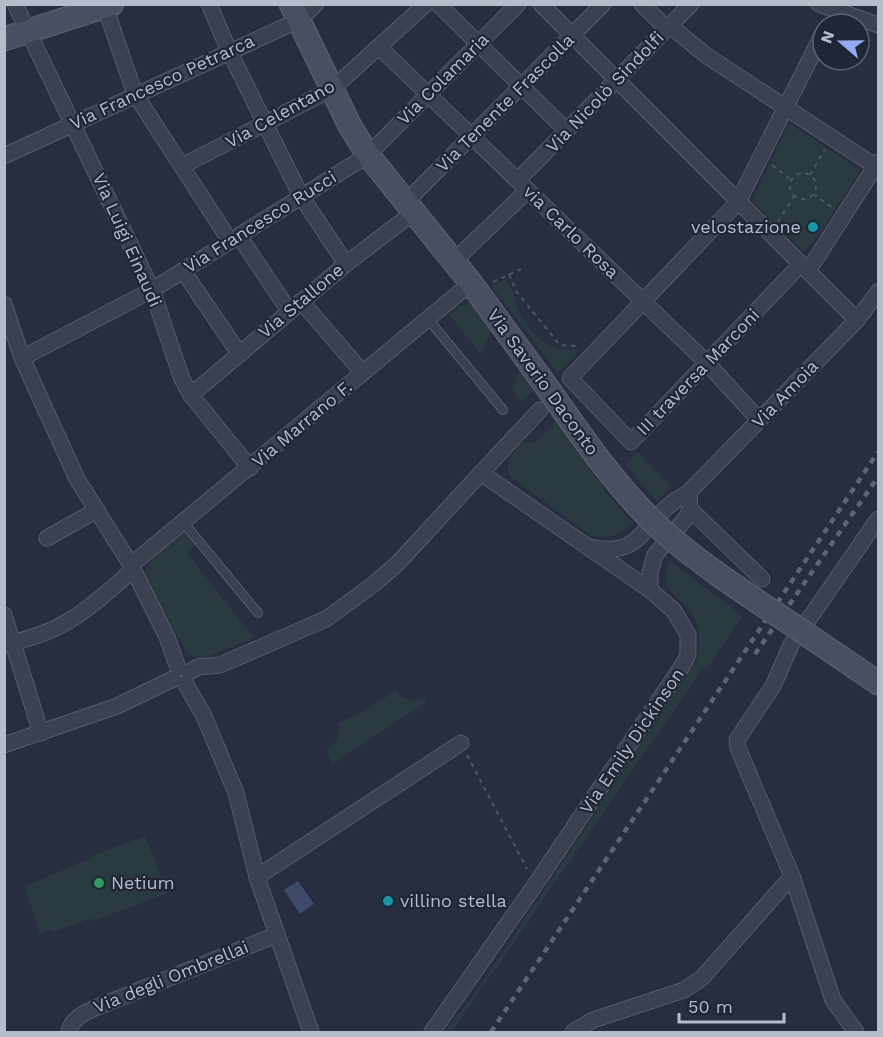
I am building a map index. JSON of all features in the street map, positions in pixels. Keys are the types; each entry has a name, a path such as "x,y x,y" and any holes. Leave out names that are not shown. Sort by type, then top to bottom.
{"street":[{"name":"Via Luigi Einaudi","path":"15,4 152,290 182,379 191,395 250,468"},
{"path":"209,4 229,51 301,196 346,264"},
{"name":"Via Francesco Petrarca","path":"4,156 229,51 295,12 316,4"},
{"name":"Via Celentano","path":"182,166 332,89 426,4"},
{"path":"438,4 567,131"},
{"name":"Via Colamaria","path":"368,154 518,4"},
{"path":"541,4 857,320"},
{"name":"Via Tenente Frascolla","path":"410,207 472,136 603,4"},
{"path":"642,4 707,56 878,165"},
{"name":"Via Nicolò Sindolfi","path":"453,261 523,185 567,131 691,4"},
{"path":"819,4 836,7 879,25"},
{"path":"4,39 109,6 135,94 182,166 234,238 295,306 363,373"},
{"name":"Via Saverio Daconto","path":"295,12 350,126 368,154 474,287 611,475 661,530 725,579 879,683"},
{"name":"via Carlo Rosa","path":"379,47 707,363 759,420"},
{"path":"587,360 738,202 811,57"},
{"name":"Via Francesco Rucci","path":"22,358 152,290 368,154"},
{"name":"III traversa Marconi","path":"587,360 570,378 631,442 707,363 804,268 878,165"},
{"name":"Via Stallone","path":"191,395 410,207"},
{"path":"183,271 239,353"},
{"name":"Via Marrano F.","path":"9,643 68,623 81,614 183,522 428,320 474,287"},
{"name":"Via Amoia","path":"587,546 608,550 636,541 671,503 689,492 857,320 879,292"},
{"path":"4,304 22,358 77,479 132,567 167,637 181,675 204,716 236,793 257,878 311,1032"},
{"path":"4,745 117,706 198,667 220,665 326,619 374,585 397,564 540,410"},
{"name":"Via Emily Dickinson","path":"432,1032 535,885 684,663 689,643 686,627 674,611 650,590 481,473"},
{"path":"650,590 650,572 655,555 687,517 690,509 689,492"},
{"path":"690,509 762,579"},
{"path":"47,538 97,510"},
{"path":"856,1032 833,1000 792,876 738,748 737,740 773,686 791,645 879,519"},
{"path":"4,615 9,643 41,733"},
{"path":"257,878 461,742"},
{"path":"573,1032 593,1020 684,990 702,978 792,876"},
{"name":"Via degli Ombrellai","path":"70,1029 81,1014 276,935"}],"lane":[{"path":"428,320 503,410"},
{"path":"183,522 258,613"}],"path":[{"path":"810,175 832,137"},
{"path":"762,157 791,180"},
{"path":"797,174 810,175 816,186 813,194 806,199 794,196 789,188 791,180 797,174"},
{"path":"813,194 844,215"},
{"path":"771,234 794,196"},
{"path":"474,287 521,269"},
{"path":"509,274 516,291 560,345 574,346 587,360"},
{"path":"461,742 535,885"}],"shaded area":[{"path":"789,123 861,170 816,239 804,252 752,201"},
{"path":"505,280 513,291 522,317 540,339 556,348 577,352 558,373 491,286"},
{"path":"475,305 492,328 481,354 449,315 459,306"},
{"path":"520,369 534,391 522,402 512,390"},
{"path":"557,421 607,494 633,523 617,534 600,537 587,533 511,477 508,463 521,443 534,443"},
{"path":"637,452 672,487 656,501 625,464"},
{"path":"185,532 195,544 187,553 254,638 200,660 187,653 145,578 146,570 153,557"},
{"path":"670,561 742,616 706,670 703,668 452,1032 445,1032 486,977 696,662 699,632 690,611 667,584 666,572"},
{"path":"395,691 408,700 425,698 427,702 332,764 327,751 337,739 338,723 365,711"},
{"name":"Netium","path":"145,836 168,893 93,921 91,918 53,932 51,929 40,934 25,886 92,858 92,856"}],"water":[{"path":"298,881 314,904 300,914 284,890"}],"railway":[{"path":"491,1032 878,452"},
{"path":"755,654 878,477"}],"place":[{"name":"velostazione","path":"813,227"},
{"name":"Netium","path":"99,883"},
{"name":"villino stella","path":"388,901"}]}
